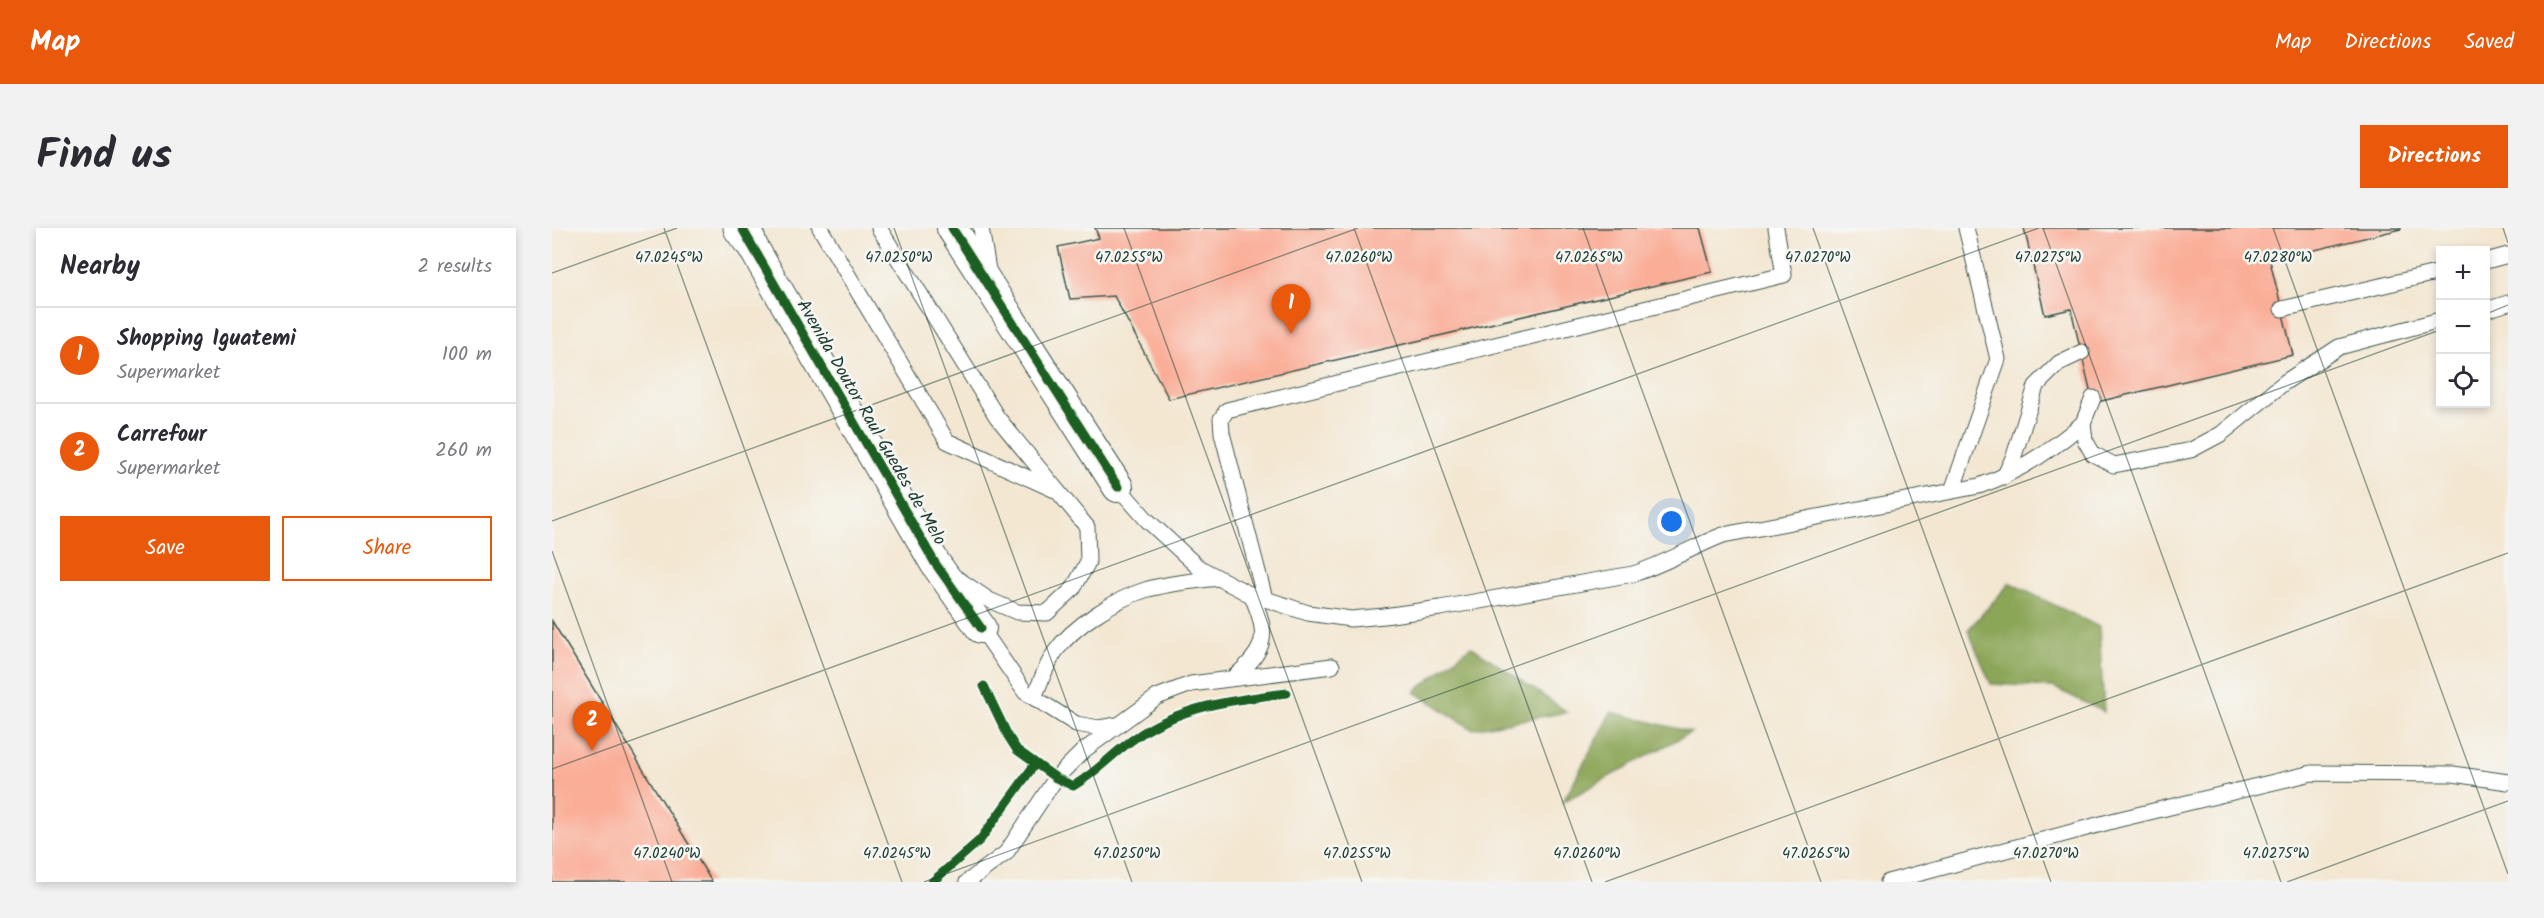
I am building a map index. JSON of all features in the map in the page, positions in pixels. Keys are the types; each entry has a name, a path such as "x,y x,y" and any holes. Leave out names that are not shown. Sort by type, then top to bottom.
{"street":[{"path":"952,228 1118,487"},
{"name":"Avenida Doutor Raul Guedes de Melo","path":"744,232 935,563 981,628"}],"lane":[{"path":"820,228 947,441 1062,494"},
{"path":"879,228 997,417 1087,527 1088,562 1073,589 1047,613 1017,612 989,600 935,563"},
{"path":"981,228 992,290"},
{"path":"1234,678 1257,653 1264,633 1222,433 1221,419 1227,410 1784,275 1776,228"},
{"path":"1952,492 1998,359 1966,228"},
{"path":"2490,260 2508,255"},
{"path":"2282,309 2436,273"},
{"path":"2490,309 2508,303"},
{"path":"2092,398 2083,423 2085,440 2093,454 2114,465 2191,450 2221,434 2285,382 2339,347 2436,321"},
{"path":"2004,477 2014,456 2036,386 2059,363 2082,352"},
{"path":"1118,487 1147,520 1198,567 1258,597 1308,613 1351,619 1433,609 1633,574 1656,567 1723,535 1979,486 2004,477 2035,461 2083,423"},
{"path":"1034,698 1044,672 1056,651 1075,630 1109,607 1144,590 1218,578"},
{"path":"981,628 1025,692 1076,724 1099,728 1118,725"},
{"path":"967,882 1006,853 1056,778 1083,751 1157,697 1191,684 1332,666"},
{"path":"1888,882 2116,820 2312,773 2453,774 2508,782"}],"green space":[{"path":"2010,583 2099,627 2104,712 2053,687 1991,684 1968,630"},
{"path":"1471,646 1567,712 1472,729 1415,692"},
{"path":"1611,712 1691,732 1563,802"}],"building":[{"path":"1095,228 1700,228 1712,272 1169,399 1114,296 1070,299 1058,247 1099,238"},
{"path":"2024,228 2401,229 2270,261 2293,355 2093,403 2071,309 2045,315"},
{"path":"552,621 712,882 552,882"}],"cycle path":[{"path":"742,228 935,563 981,628"},
{"path":"952,228 1118,487"},
{"path":"984,686 1017,750 1056,778 1073,786 1135,738 1170,718 1208,706 1287,693"},
{"path":"932,882 980,840 1035,764"}],"place":[{"name":"Shopping Iguatemi","path":"1291,334"},
{"name":"Carrefour","path":"592,751"}]}
